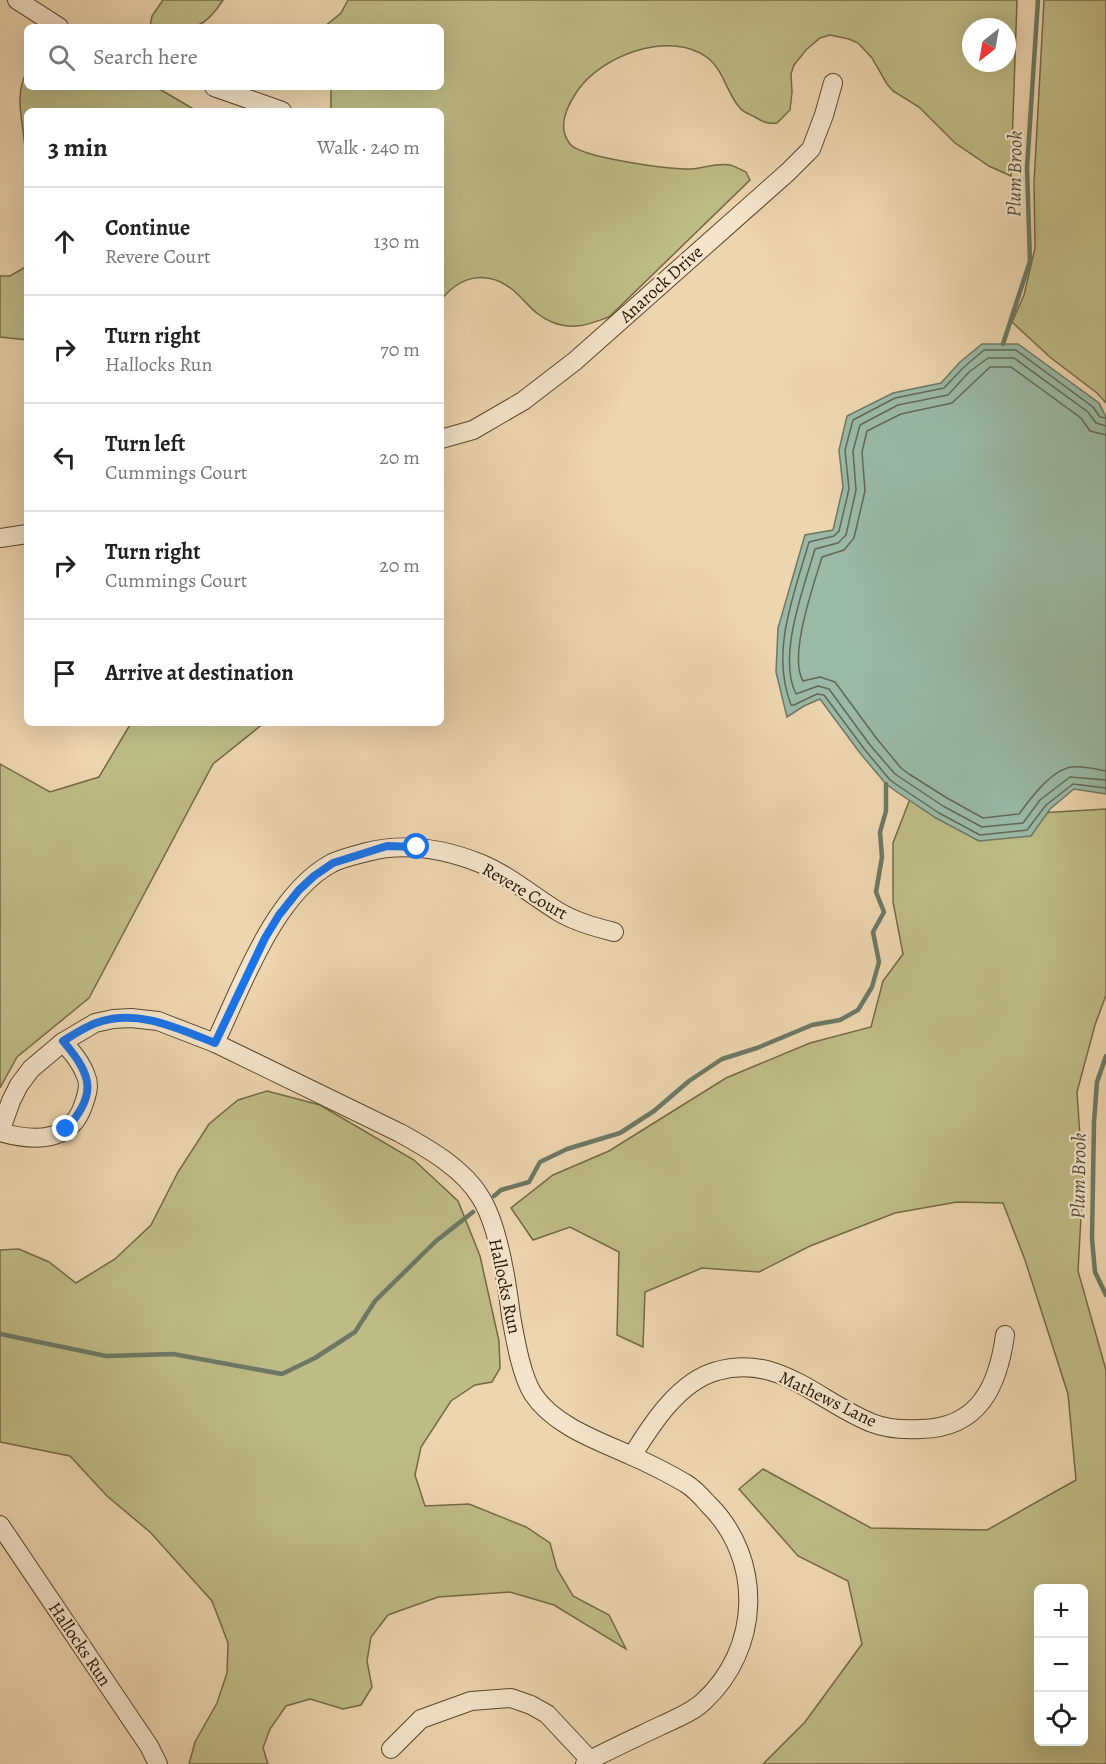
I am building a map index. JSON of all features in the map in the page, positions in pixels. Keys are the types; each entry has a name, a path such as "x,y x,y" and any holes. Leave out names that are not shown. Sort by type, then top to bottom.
{"street":[{"path":"17,0 54,24"},
{"name":"Anarock Drive","path":"444,437 473,430 523,401 575,362 788,172 811,149 833,83"},
{"path":"222,90 274,108"},
{"path":"0,538 24,534"},
{"name":"Revere Court","path":"215,1043 265,938 279,915 299,890 333,863 387,846 417,847 450,853 502,874 575,920 614,932"},
{"name":"Hallocks Run","path":"0,1132 10,1101 19,1085 31,1069 63,1041 95,1023 131,1018 158,1021 215,1043 400,1133 427,1148 471,1184 482,1198 489,1216 506,1278 514,1331 526,1379 533,1394 558,1418 586,1436 632,1456 691,1487 729,1528 745,1565 749,1595 748,1615 742,1645 729,1671 703,1702 691,1712 588,1762"},
{"path":"0,1132 18,1137 52,1136 66,1129 80,1114 88,1087 87,1076 77,1058 63,1041"},
{"name":"Mathews Lane","path":"632,1456 664,1408 705,1376 730,1368 763,1368 801,1383 871,1423 907,1430 936,1429 970,1414 982,1401 999,1369 1005,1335"},
{"name":"Hallocks Run","path":"0,1525 149,1746 158,1764"},
{"path":"391,1749 421,1719 471,1701 511,1698 547,1714 588,1762"}],"shaded area":[{"path":"163,0 223,0 215,11 200,24 151,24 152,16"},
{"path":"348,0 1017,0 1016,29 1016,18 962,18 962,72 1015,72 1011,176 989,166 955,143 919,107 893,91 872,58 858,43 849,39 830,35 820,38 806,50 794,65 791,74 790,110 777,123 768,123 741,109 722,76 708,58 692,50 675,46 636,51 601,68 576,93 564,118 564,131 570,144 590,154 645,165 689,169 720,164 730,165 746,172 750,180 609,317 581,326 560,325 541,316 513,290 493,279 474,278 465,281 444,297 444,108 331,108 331,90 444,90 444,24 328,24 341,13"},
{"path":"1044,0 1106,0 1106,403 1097,393 1051,358 1012,322 1024,295 1035,248 1034,183"},
{"path":"24,78 24,90 161,90 192,108 24,108 24,142 20,110"},
{"path":"24,268 24,340 0,337 0,276 10,276"},
{"path":"129,726 260,726 213,764 89,998 17,1057 0,1088 0,764 50,792 99,777"},
{"path":"910,799 1039,813 1106,809 1106,995 1095,1025 1077,1092 1083,1181 1078,1271 1106,1370 1106,1764 763,1764 805,1722 862,1644 848,1581 798,1556 739,1489 763,1469 871,1528 987,1530 1076,1480 1068,1394 1025,1260 1003,1203 957,1202 895,1213 810,1246 759,1272 702,1268 645,1292 643,1347 617,1335 619,1252 570,1227 533,1240 511,1208 553,1175 609,1151 726,1078 810,1043 871,1027 883,981 903,954 893,902 893,843"},
{"path":"267,1091 320,1105 414,1160 458,1201 480,1256 499,1341 500,1368 492,1382 475,1385 451,1401 421,1447 415,1475 425,1506 469,1504 526,1527 550,1543 557,1569 573,1596 609,1615 626,1649 554,1605 510,1592 438,1597 388,1615 371,1637 367,1661 372,1687 361,1705 343,1709 310,1699 286,1706 270,1729 263,1748 268,1764 189,1764 195,1742 217,1703 227,1673 228,1643 212,1601 150,1532 107,1496 70,1456 0,1442 0,1250 19,1249 49,1262 76,1283 115,1259 151,1225 178,1172 209,1124 238,1100"}],"water":[{"path":"982,344 1018,344 1099,403 1106,417 1106,794 1074,789 1050,809 1031,836 979,841 936,818 886,784 820,699 787,717 776,672 778,628 805,535 833,530 843,487 839,450 847,416 893,393 941,383 960,362"}],"waterway":[{"name":"Plum Brook","path":"1003,344 1030,261 1027,168 1038,0"},
{"path":"494,1196 501,1190 529,1182 540,1162 567,1149 620,1133 654,1111 689,1081 722,1059 757,1048 812,1025 840,1020 858,1010 872,987 879,962 873,932 884,912 876,892 882,857 880,832 886,811 886,784"},
{"name":"Plum Brook","path":"1106,1056 1097,1082 1092,1239 1095,1272 1106,1295"},
{"path":"0,1334 106,1356 173,1354 282,1374 315,1358 355,1332 375,1301 436,1241 473,1212"}],"route":[{"path":"66,1129 80,1114 88,1087 87,1076 77,1058 63,1041 95,1023 131,1018 158,1021 215,1043 265,938 279,915 299,890 333,863 387,846 417,847"}]}
